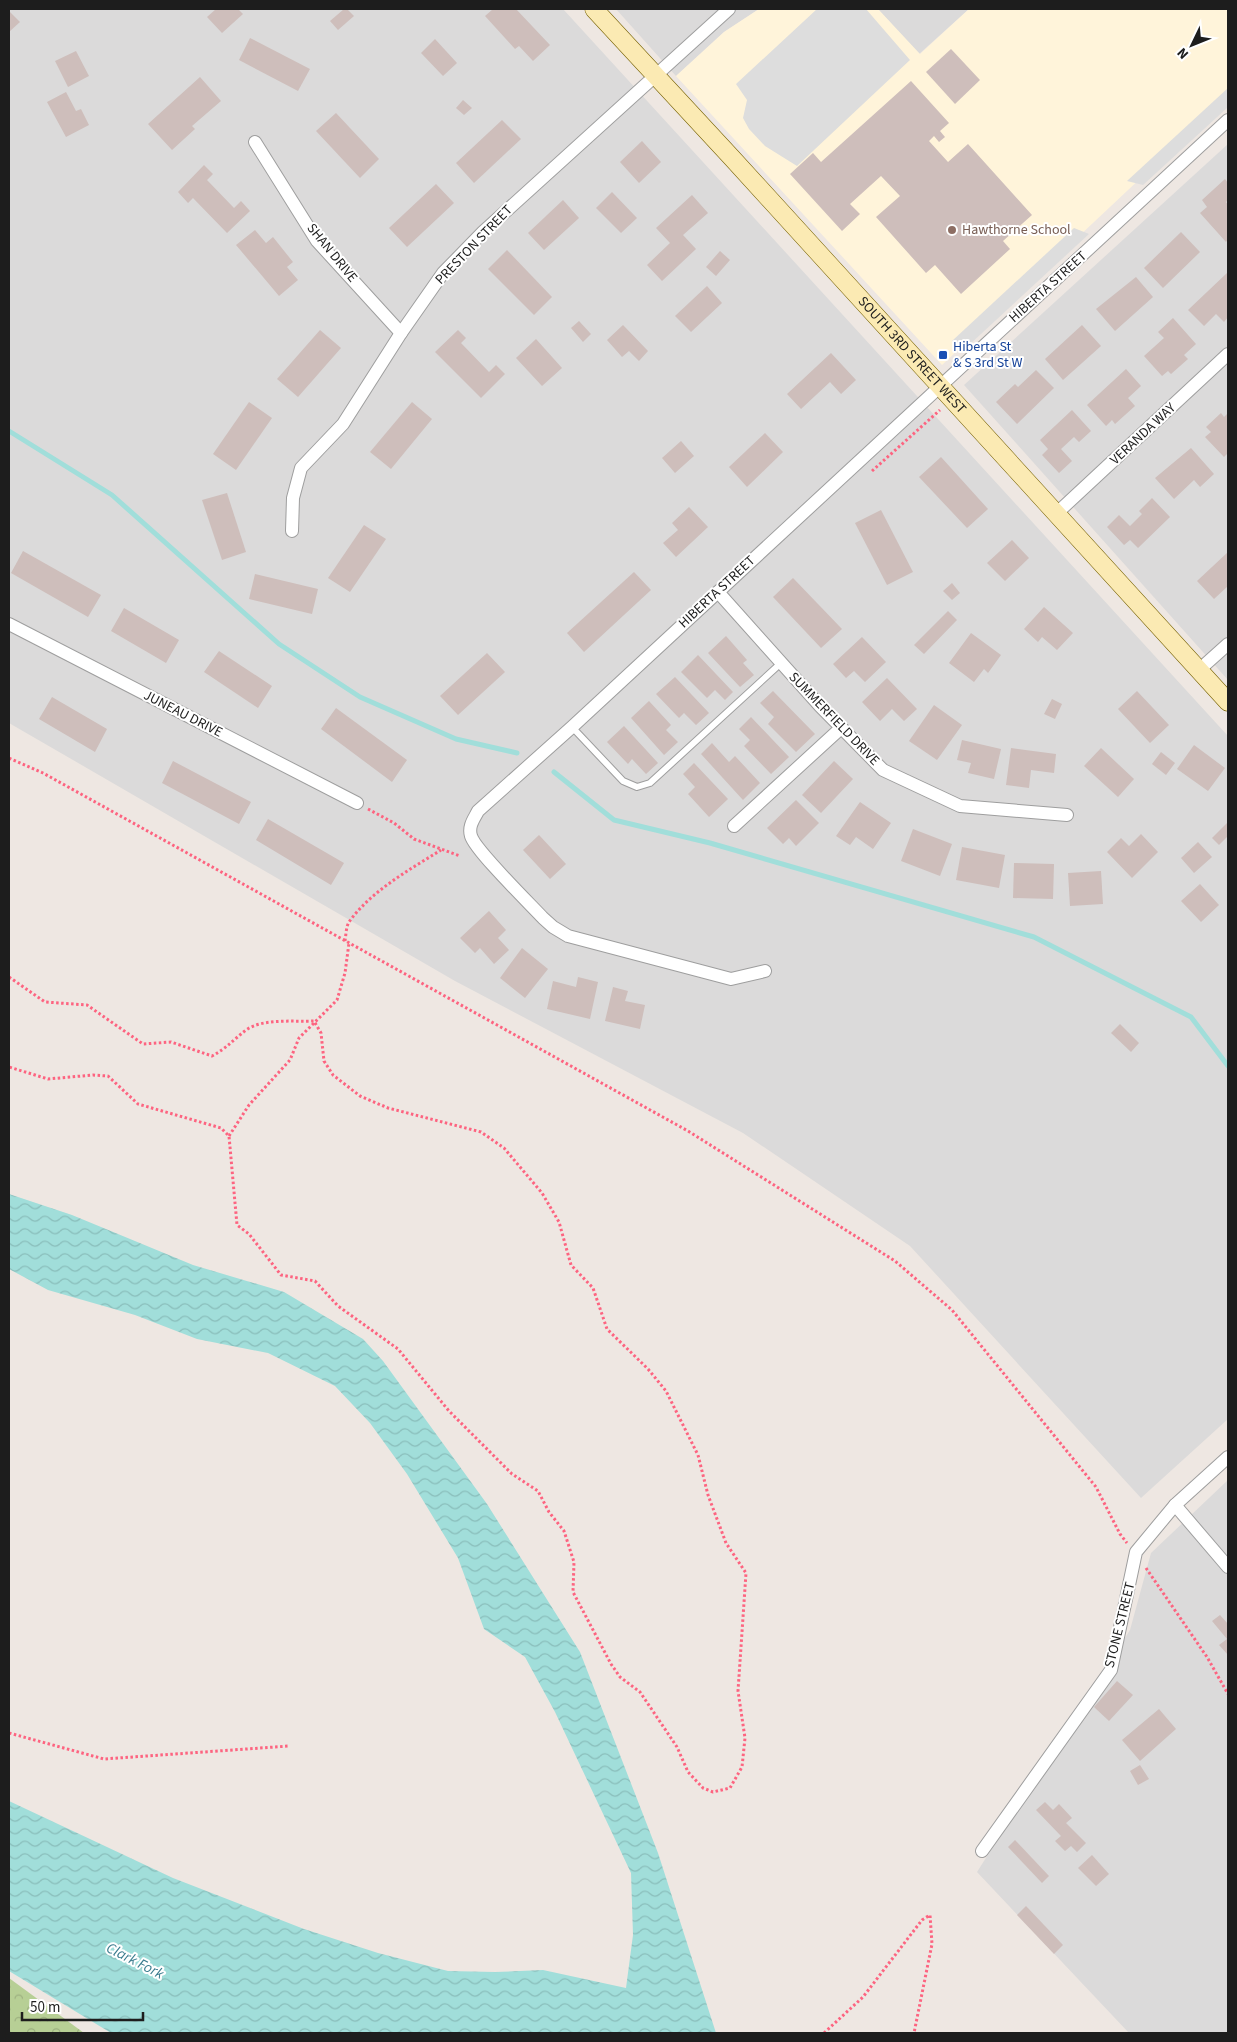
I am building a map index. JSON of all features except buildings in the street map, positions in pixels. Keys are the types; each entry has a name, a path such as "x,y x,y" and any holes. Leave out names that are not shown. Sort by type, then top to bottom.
{"street":[{"name":"SOUTH 3RD STREET WEST","path":"594,9 1228,702"},
{"name":"PRESTON STREET","path":"292,530 293,498 301,468 343,424 401,333 443,272 483,232 729,9"},
{"name":"HIBERTA STREET","path":"765,971 731,979 568,936 553,928 542,918 474,842 470,835 470,825 478,810 572,727 940,387 1225,128"},
{"name":"SHAN DRIVE","path":"256,142 317,241 401,333"},
{"name":"VERANDA WAY","path":"1057,513 1228,354"},
{"name":"SUMMERFIELD DRIVE","path":"718,592 841,728 883,770 960,806 1067,815"},
{"name":"JUNEAU DRIVE","path":"9,624 356,803"},
{"path":"1199,670 1228,644"},
{"path":"734,826 841,728"},
{"name":"STONE STREET","path":"982,1851 1111,1670 1136,1552 1175,1506 1228,1457"},
{"path":"1175,1506 1228,1566"}],"lane":[{"path":"572,727 623,781 637,787 650,783 781,663"}],"path":[{"path":"871,472 942,408"},
{"path":"9,758 43,774 688,1131 895,1261 952,1310 1096,1487 1120,1534 1136,1552 1207,1657 1228,1694"},
{"path":"356,803 394,823 414,839 460,856"},
{"path":"345,941 348,924 370,901 402,874 440,850"},
{"path":"314,1021 320,1033 324,1061 333,1076 360,1096 388,1108 480,1132 504,1148 542,1193 560,1222 571,1265 593,1288 607,1329 648,1369 666,1391 698,1455 708,1495 726,1543 746,1574 738,1690 744,1738 742,1767 730,1788 713,1792 702,1788 688,1772 677,1747 640,1692 620,1677 610,1664 573,1592 574,1562 564,1531 549,1512 538,1491 512,1474 449,1411 398,1349 338,1306 315,1281 281,1275 249,1234 237,1225 229,1136 249,1105 290,1060 299,1038 314,1021 337,1000 345,973 349,943"},
{"path":"9,977 46,1002 87,1005 143,1044 171,1042 212,1056 230,1046 247,1029 266,1023 314,1021"},
{"path":"9,1067 48,1079 94,1075 108,1076 138,1104 221,1128 229,1136"},
{"path":"9,1733 104,1759 289,1746"},
{"path":"824,2033 863,1997 922,1920 930,1915 932,1944 914,2033"}],"shaded area":[{"path":"9,9 563,9 1228,736 1228,1419 1141,1498 910,1246 743,1133 455,981 9,723"},
{"path":"616,9 759,9 724,32 676,76"},
{"name":"Hawthorne School","path":"759,9 878,9 920,54 969,9 1228,9 1228,96 942,365 676,76 724,32"},
{"path":"817,9 866,9 910,60 797,166 765,146 749,129 743,118 747,100 736,84"},
{"path":"878,9 969,9 919,54"},
{"path":"1228,88 1228,107 1143,185 1127,181"},
{"path":"1228,144 1228,680 964,385"},
{"path":"1074,228 1089,234 968,346 952,341"},
{"path":"1228,1480 1228,2033 1129,2033 977,1872 1130,1630 1151,1553"}],"green space":[{"path":"9,1978 84,2033 9,2033"}],"water":[{"name":"Clark Fork","path":"9,1194 72,1215 193,1265 284,1292 363,1339 383,1361 487,1504 580,1652 658,1853 716,2033 111,2033 9,1971 9,1801 173,1878 304,1929 378,1953 448,1971 543,1970 626,1988 633,1935 631,1873 555,1712 525,1657 484,1629 458,1558 407,1474 370,1423 335,1386 268,1353 197,1339 135,1315 48,1290 9,1269"}],"waterway":[{"path":"9,431 112,495 279,644 360,697 456,739 517,753"},
{"path":"554,772 614,820 710,843 1034,937 1191,1017 1228,1066"}],"place":[{"name":"Hawthorne School","path":"952,230"},
{"name":"Hiberta St & S 3rd St W","path":"943,355"}]}
